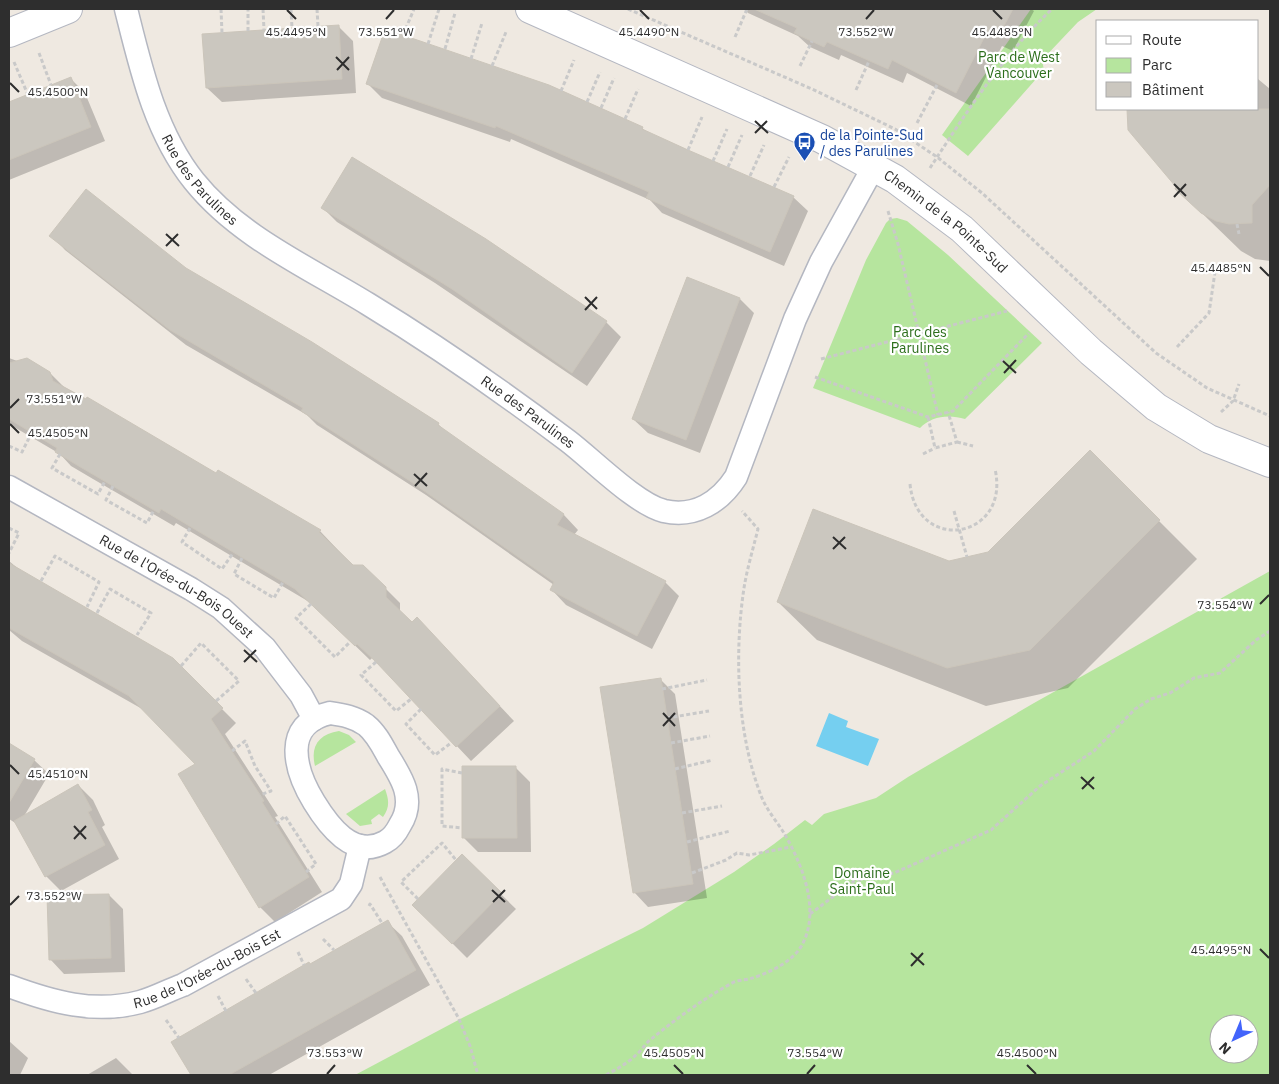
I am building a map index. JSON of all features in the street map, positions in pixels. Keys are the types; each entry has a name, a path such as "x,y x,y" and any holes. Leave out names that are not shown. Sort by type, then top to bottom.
{"street":[{"path":"9,33 68,9"},
{"name":"Rue des Parulines","path":"126,9 153,108 162,131 194,181 214,203 259,239 454,359 525,409 639,497 664,511 682,512 708,506 724,495 736,477 800,306 821,262 874,166"},
{"name":"Chemin de la Pointe-Sud","path":"530,9 822,139 874,166 927,202 970,236 1091,352 1156,407 1209,439 1270,463"},
{"name":"Rue de l'Orée-du-Bois Ouest","path":"9,487 191,589 221,608 265,648 296,688 314,718"},
{"path":"330,714 357,719 377,737 406,787 408,800 407,811 395,833 386,842 373,847 360,846 338,835 331,828 299,776 296,761 298,743 306,726 314,718 330,714"},
{"name":"Rue de l'Orée-du-Bois Est","path":"9,986 36,996 77,1007 117,1006 158,996 183,985 341,899 351,884 360,846"}],"path":[{"path":"221,9 222,33"},
{"path":"248,9 248,31"},
{"path":"263,9 264,30"},
{"path":"291,9 292,28"},
{"path":"318,9 318,26"},
{"path":"403,35 414,9"},
{"path":"428,44 439,9"},
{"path":"628,9 847,105 895,129 937,157 997,206 1156,353 1200,384 1233,401 1270,416"},
{"path":"735,37 747,9"},
{"path":"928,170 1003,64 1028,33 1052,9"},
{"path":"445,49 455,13"},
{"path":"471,59 482,23"},
{"path":"492,66 506,32"},
{"path":"800,66 812,41"},
{"path":"38,52 51,85"},
{"path":"561,91 574,60"},
{"path":"856,90 869,61"},
{"path":"14,62 28,95"},
{"path":"587,102 600,72"},
{"path":"601,108 614,78"},
{"path":"917,123 938,83"},
{"path":"625,118 638,89"},
{"path":"688,150 702,118"},
{"path":"713,160 726,129"},
{"path":"728,167 742,135"},
{"path":"750,176 764,145"},
{"path":"774,187 789,157"},
{"path":"888,211 920,334 938,415"},
{"path":"1236,224 1239,234"},
{"path":"1177,347 1209,313 1215,272"},
{"path":"822,359 1012,310"},
{"path":"815,377 928,417 938,415 952,411 1033,329"},
{"path":"1220,415 1222,409 1233,401 1239,384"},
{"path":"948,412 957,442"},
{"path":"928,417 935,448"},
{"path":"9,446 22,452 32,432"},
{"path":"924,454 935,448 957,442 973,446"},
{"path":"60,454 52,468 98,494 105,481"},
{"path":"910,484 913,504 932,526 946,531 960,531 976,525 993,508 997,496 995,469"},
{"path":"113,486 106,500 147,523 154,510"},
{"path":"954,511 967,557"},
{"path":"606,1075 629,1061 647,1042 700,1003 736,982 756,976 784,963 794,956 802,945 809,914 805,879 791,846 763,800 752,772 743,722 738,658 740,620 744,587 758,530 743,512"},
{"path":"9,528 19,534 9,553"},
{"path":"190,528 182,542 222,569 233,553"},
{"path":"41,581 55,556 99,582 87,607"},
{"path":"242,558 234,574 274,598 283,582"},
{"path":"96,612 110,589 151,613 137,635"},
{"path":"310,604 296,618 316,639 335,656 350,642"},
{"path":"809,914 854,881 894,873 991,830 1040,786 1094,751 1135,709 1151,699 1170,693 1194,678 1220,673 1256,640 1270,632"},
{"path":"181,666 201,643 239,681 216,701"},
{"path":"376,662 360,675 377,694 396,711 411,699"},
{"path":"662,688 707,680"},
{"path":"421,709 406,724 435,755 452,742"},
{"path":"667,718 709,711"},
{"path":"671,743 710,736"},
{"path":"232,751 245,741 254,766 271,791 260,795"},
{"path":"675,769 713,760"},
{"path":"462,773 442,769 441,803 442,826 462,828"},
{"path":"682,814 722,806"},
{"path":"276,824 285,816 302,840 316,864 306,872"},
{"path":"687,842 730,831"},
{"path":"418,899 401,882 442,843 456,860"},
{"path":"692,873 726,860 737,853 749,855 791,846"},
{"path":"379,874 459,1019 470,1046 478,1075"}],"green space":[{"name":"Parc de West Vancouver","path":"1031,9 1097,9 1078,22 1042,60 1044,70 968,156 942,135"},
{"name":"Parc des Parulines","path":"897,218 907,221 948,255 1042,343 965,419 941,417 929,421 920,428 813,388 866,260 886,223 890,219"},
{"name":"Domaine Saint-Paul","path":"1270,571 1270,1075 355,1075 464,1017 643,928 734,872 805,820 812,825 824,814 876,798 908,777 1034,703"},
{"path":"339,731 349,735 356,742 315,766 314,753 318,742 326,735"},
{"path":"385,789 388,803 383,817 379,814 371,820 372,824 360,826 346,814"}],"water":[{"path":"829,713 848,721 846,727 879,739 868,766 816,746"}],"building":[{"path":"754,9 1013,9 998,37 987,32 956,93 892,60 888,69 827,42 824,47 794,33 797,28"},
{"path":"339,25 342,79 206,88 202,34"},
{"path":"385,29 549,85 643,127 642,129 688,150 794,196 770,252 646,198 649,192 496,126 495,128 366,84"},
{"path":"71,77 91,127 9,160 9,102"},
{"path":"1270,109 1270,185 1252,205 1252,223 1229,224 1216,221 1201,213 1175,189 1176,187 1128,130 1127,110"},
{"path":"352,157 486,239 607,321 572,373 452,289 321,208"},
{"path":"86,189 186,268 312,342 439,423 438,425 564,514 557,525 666,581 637,636 550,590 554,582 410,481 301,411 303,408 170,330 49,236"},
{"path":"687,277 740,298 686,440 632,419"},
{"path":"27,358 50,372 53,381 86,399 87,397 216,473 218,470 321,530 319,532 353,565 363,565 386,587 386,597 412,622 417,617 500,706 456,747 376,662 357,644 355,646 295,589 161,509 159,513 55,452 57,448 9,419 9,363"},
{"path":"1090,450 1160,520 1030,650 947,668 777,602 813,509 949,561 988,552"},
{"path":"9,563 173,658 223,708 211,719 264,801 262,802 309,877 259,908 178,774 195,764 129,696 9,628"},
{"path":"661,678 693,884 633,893 600,687"},
{"path":"9,743 35,759 9,803"},
{"path":"462,766 516,766 517,838 462,838"},
{"path":"78,784 92,810 88,812 105,845 45,877 14,821"},
{"path":"462,854 502,893 452,944 412,905"},
{"path":"109,894 111,958 49,960 47,895"},
{"path":"388,920 416,970 229,1075 191,1075 171,1042 309,962 310,964"}],"place":[{"name":"de la Pointe-Sud / des Parulines","path":"804,162"}]}
